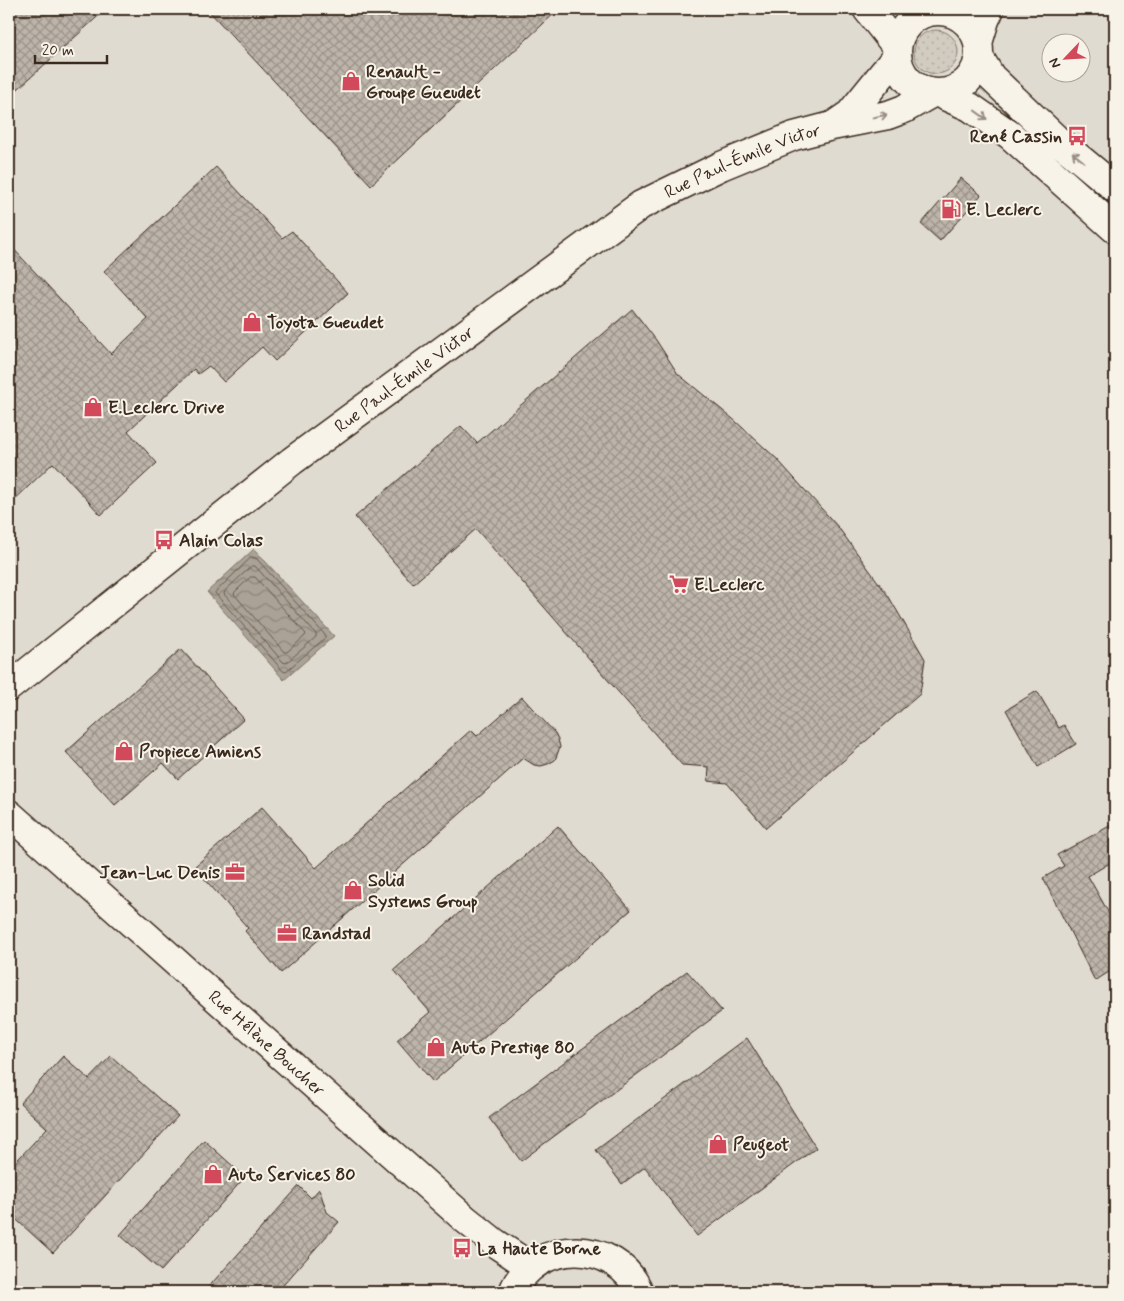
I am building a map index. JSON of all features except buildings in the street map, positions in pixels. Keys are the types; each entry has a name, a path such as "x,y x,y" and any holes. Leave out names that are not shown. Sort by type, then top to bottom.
{"street":[{"path":"867,9 896,51 900,70 908,81 919,89 935,93 970,107 1010,135 1115,229"},
{"path":"935,93 950,91 961,86 970,78 976,68 985,20 990,9"},
{"path":"896,51 900,34 907,23 918,15 936,10 955,14 966,21 974,31 978,50 991,77 1056,138 1115,188"},
{"name":"Rue Paul-Émile Victor","path":"832,126 850,114 896,51"},
{"name":"Rue Paul-Émile Victor","path":"9,687 292,461 641,205 721,166 794,136 888,115 935,93"},
{"name":"Rue Hélène Boucher","path":"9,814 465,1218 495,1243 531,1267"},
{"path":"513,1292 531,1267 552,1255 575,1250 598,1254 620,1266 636,1284 639,1292"}],"shaded area":[{"path":"9,9 1115,9 1115,1292 9,1292"},
{"path":"936,30 948,34 954,40 958,52 954,64 948,70 936,74 924,70 918,64 914,52 918,40 924,34"}],"water":[{"path":"254,549 334,636 284,680 207,592"}],"place":[{"name":"Renault - Groupe Gueudet","path":"351,81"},
{"name":"René Cassin","path":"1077,136"},
{"name":"E. Leclerc","path":"951,209"},
{"name":"Toyota Gueudet","path":"252,322"},
{"name":"E.Leclerc Drive","path":"93,407"},
{"name":"Alain Colas","path":"164,540"},
{"name":"E.Leclerc","path":"679,584"},
{"name":"Propiece Amiens","path":"124,751"},
{"name":"Jean-Luc Denis","path":"235,872"},
{"name":"Solid Systems Group","path":"353,890"},
{"name":"Randstad","path":"287,933"},
{"name":"Auto Prestige 80","path":"436,1047"},
{"name":"Peugeot","path":"718,1144"},
{"name":"Auto Services 80","path":"213,1174"},
{"name":"La Haute Borne","path":"462,1248"}]}
